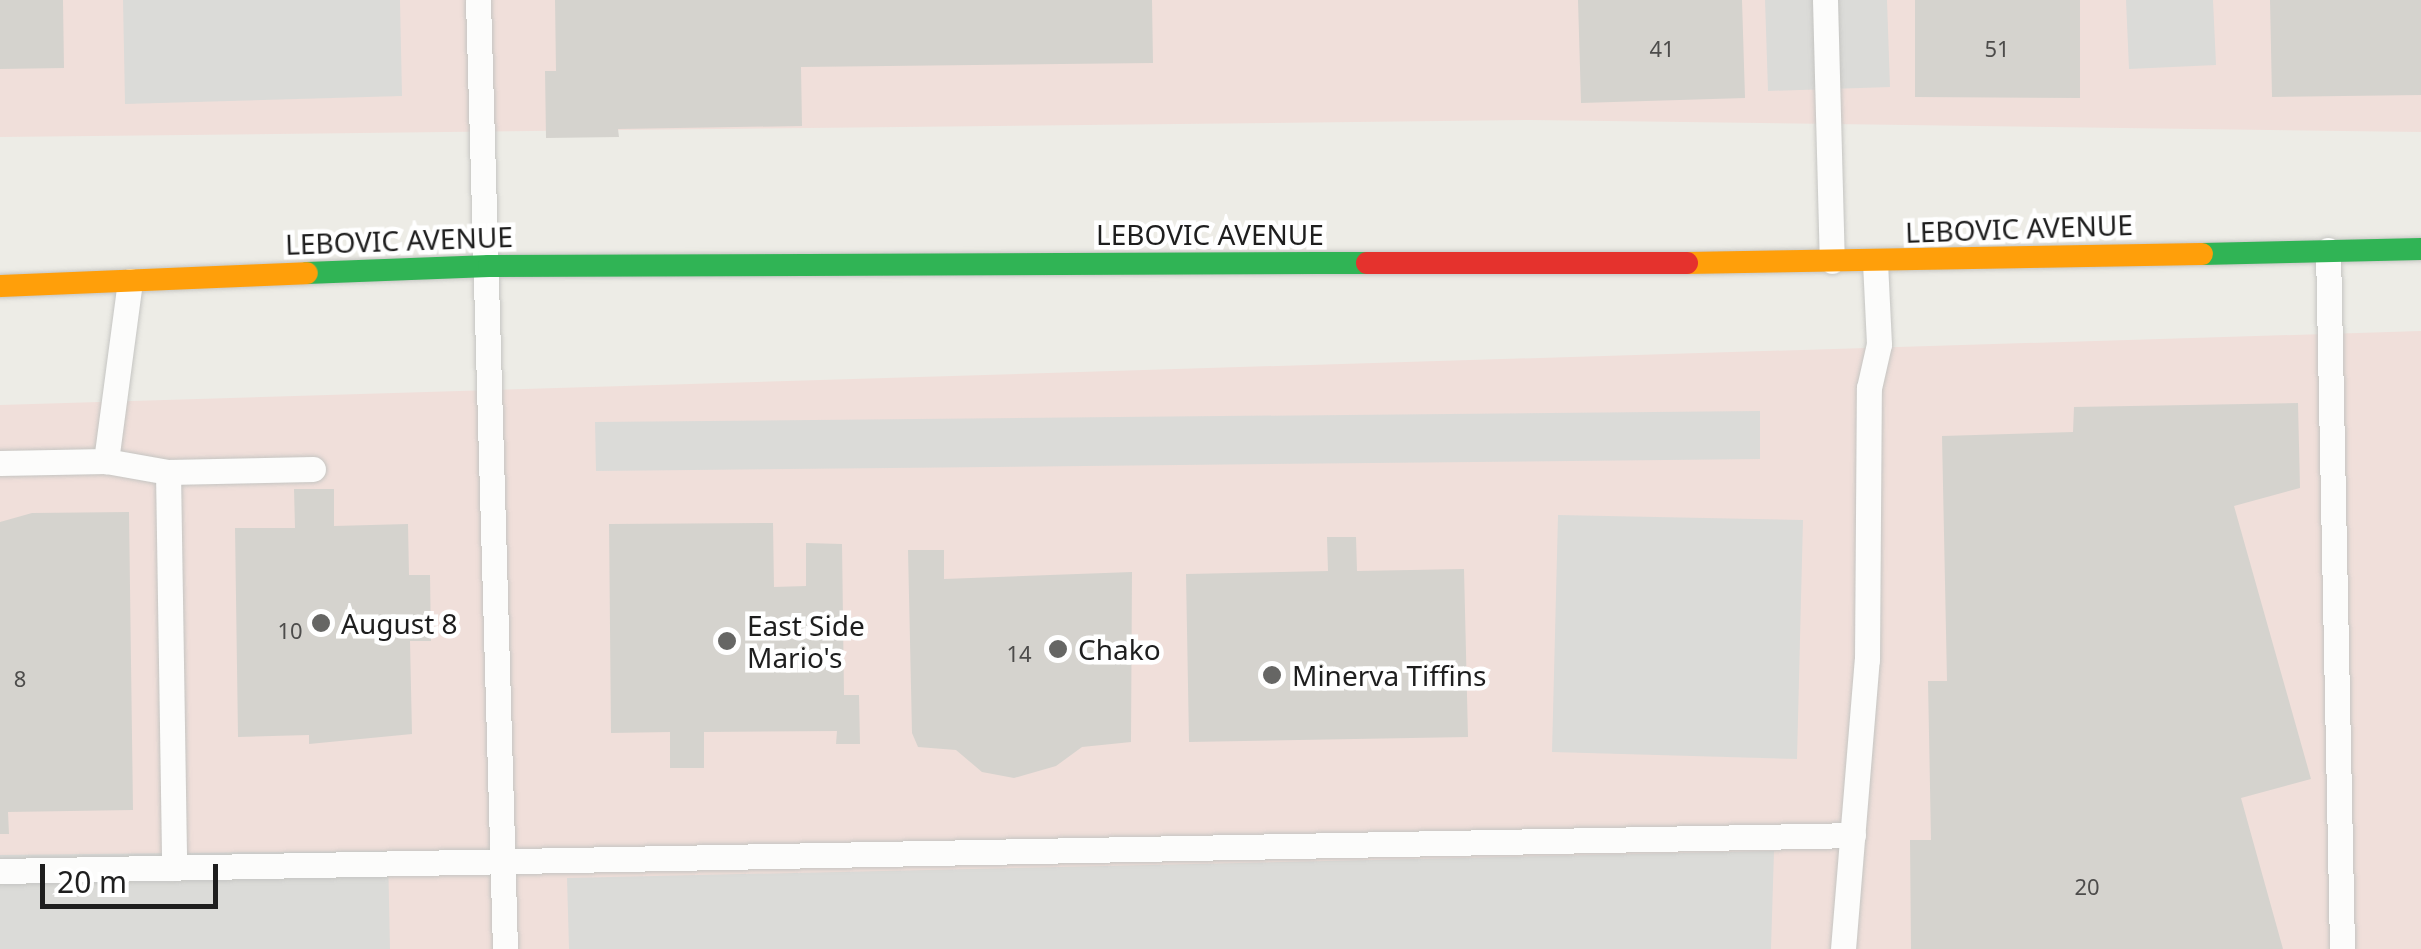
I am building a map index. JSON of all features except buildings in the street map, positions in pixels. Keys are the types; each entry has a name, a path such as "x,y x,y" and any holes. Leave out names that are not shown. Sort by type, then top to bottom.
{"street":[{"name":"LEBOVIC AVENUE","path":"0,286 489,266 1875,262 2421,249"}],"lane":[{"path":"478,0 489,266 505,949"},
{"path":"1825,0 1832,261"},
{"path":"2328,250 2342,949"},
{"path":"1843,949 1867,660 1868,388 1879,344 1875,262"},
{"path":"106,460 130,281"},
{"path":"0,463 106,460 168,472 313,469"},
{"path":"168,472 174,868"},
{"path":"0,871 1853,835"}],"shaded area":[{"path":"0,0 2421,0 2421,132 1531,120 0,137"},
{"path":"123,0 400,0 402,96 125,104"},
{"path":"1765,0 1887,0 1890,87 1768,91"},
{"path":"2126,0 2213,0 2216,65 2129,69"},
{"path":"2421,331 2421,949 0,949 0,405"},
{"path":"1760,411 1760,459 596,471 595,422"},
{"path":"1558,515 1803,520 1797,759 1552,752"},
{"path":"388,851 390,949 0,949 0,855"},
{"path":"1774,851 1771,949 569,949 567,878"}],"traffic: fast":[{"path":"2202,254 2421,249"},
{"path":"307,273 489,266 1367,263"}],"traffic: slow":[{"path":"1687,263 2202,254"},
{"path":"0,286 307,273"}],"traffic: jam":[{"path":"1367,263 1687,263"}],"place":[{"name":"August 8","path":"321,623"},
{"name":"East Side Mario's","path":"727,641"},
{"name":"Chako","path":"1058,649"},
{"name":"Minerva Tiffins","path":"1272,675"}]}
